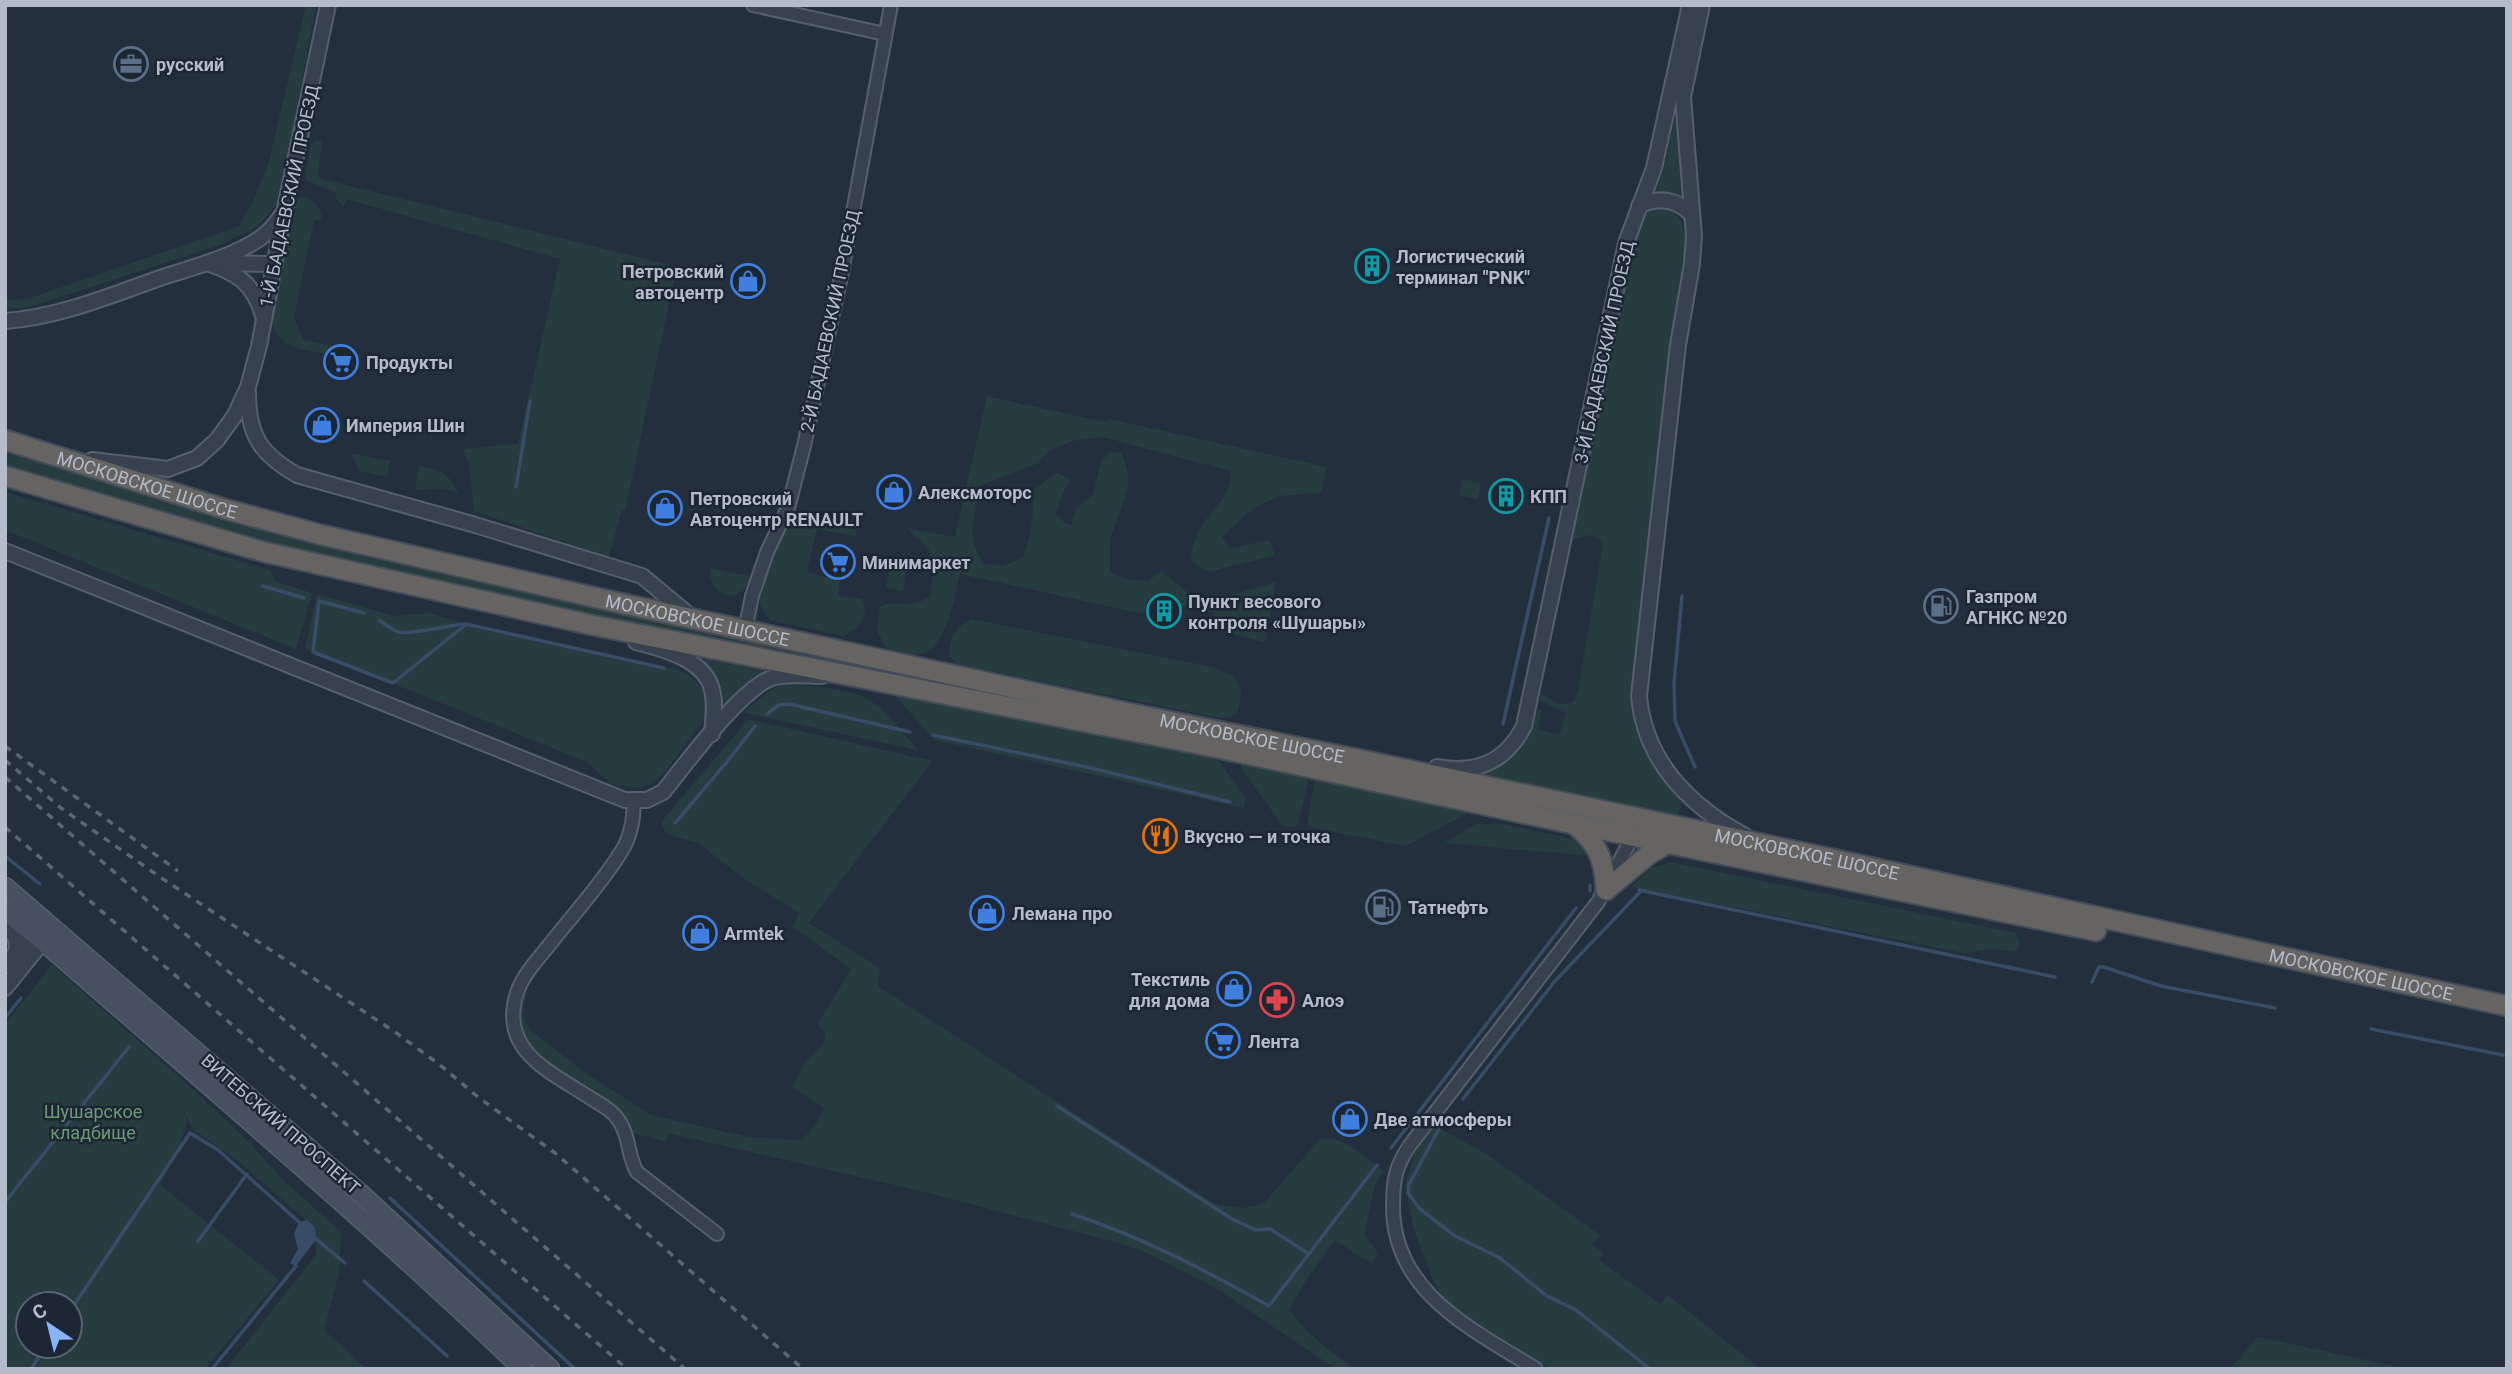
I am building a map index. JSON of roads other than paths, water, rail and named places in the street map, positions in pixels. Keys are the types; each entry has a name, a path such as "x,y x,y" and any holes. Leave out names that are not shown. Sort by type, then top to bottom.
{"highway":[{"name":"МОСКОВСКОЕ ШОССЕ","path":"5,440 225,509 322,535 745,631 1134,714 1357,758 1637,827 1668,843 2507,1018"},
{"name":"МОСКОВСКОЕ ШОССЕ","path":"5,477 264,552 592,625 1200,744 1574,824 1637,827 1759,844 2507,1006"},
{"path":"1574,824 1589,837 1602,859 1606,890"},
{"path":"1606,890 1648,855 1668,843"}],"main road":[{"name":"ВИТЕБСКИЙ ПРОСПЕКТ","path":"5,887 43,933 423,1275 523,1369"},
{"name":"ВИТЕБСКИЙ ПРОСПЕКТ","path":"5,911 43,933 361,1194 550,1369"}],"street":[{"name":"1-Й БАДАЕВСКИЙ ПРОЕЗД","path":"248,387 328,5"},
{"path":"753,5 885,34"},
{"name":"2-Й БАДАЕВСКИЙ ПРОЕЗД","path":"745,631 752,596 767,552 788,508 804,446 842,272 891,5"},
{"name":"3-Й БАДАЕВСКИЙ ПРОЕЗД","path":"1357,758 1468,770 1497,758 1518,738 1524,726 1623,256 1654,168 1690,5"},
{"path":"1702,5 1683,97 1694,236 1692,264 1678,345 1639,696 1647,734 1665,769 1699,807 1759,844"},
{"path":"1639,206 1668,200 1677,203 1692,215"},
{"path":"5,321 42,317 71,309 207,263 258,240 272,229 285,208"},
{"path":"207,263 275,264"},
{"path":"207,263 231,271 250,287 259,300 264,320"},
{"path":"56,456 162,469 183,464 197,458 217,440 235,415 248,387"},
{"path":"248,387 251,428 257,441 274,461 297,475 472,524 642,576 691,618"},
{"path":"5,551 594,789 633,801 647,800 663,792 745,696 764,682 773,678 821,676 833,672"},
{"path":"592,625 617,637 671,653 693,663 704,674 712,689 712,734"},
{"path":"633,801 634,812 623,850 531,966 517,990 512,1028 518,1042 536,1062 616,1115 628,1141 631,1162 637,1172 717,1234"},
{"path":"1536,1369 1457,1317 1422,1289 1403,1258 1393,1228 1394,1184 1398,1163 1410,1145 1606,890 1637,827"},
{"path":"5,925 16,938 17,951"},
{"path":"5,966 17,951 43,933"},
{"path":"5,988 43,933"}],"water":[{"path":"307,1220 315,1228 316,1239 296,1266 290,1263 298,1249 294,1234 299,1222"}],"waterway":[{"path":"516,487 530,401"},
{"path":"1503,724 1549,518"},
{"path":"263,586 304,598"},
{"path":"1682,596 1674,683 1675,721 1695,767"},
{"path":"364,613 319,601 313,652 393,683 464,626"},
{"path":"379,620 404,633 466,624 664,668"},
{"path":"767,714 779,705 789,704 910,732"},
{"path":"675,823 755,726"},
{"path":"933,735 1091,768 1230,802"},
{"path":"5,856 40,884"},
{"path":"1590,885 1590,891"},
{"path":"1639,890 2055,977"},
{"path":"1463,1099 1555,981 1641,891"},
{"path":"1391,1148 1576,908"},
{"path":"2092,982 2099,967 2104,967 2161,986 2275,1008"},
{"path":"5,1018 21,998"},
{"path":"2371,1029 2503,1055"},
{"path":"5,1202 129,1047"},
{"path":"1057,1106 1232,1219 1256,1230 1270,1229 1309,1254"},
{"path":"1439,1129 1409,1184 1408,1193 1420,1209 1455,1236 1500,1258 1547,1296 1576,1310 1650,1369"},
{"path":"84,1290 190,1133 218,1150 299,1222"},
{"path":"1072,1214 1173,1255 1269,1306 1377,1165"},
{"path":"198,1241 247,1174"},
{"path":"390,1198 575,1369"},
{"path":"316,1239 345,1263"},
{"path":"212,1369 296,1266"},
{"path":"364,1281 447,1356"},
{"path":"31,1369 37,1360"}],"railway":[{"path":"5,746 178,871"},
{"path":"5,760 61,808 440,1065 478,1097 555,1153 803,1369"},
{"path":"5,777 685,1369"},
{"path":"5,827 627,1369"}],"place":[{"name":"русский","path":"131,64"},
{"name":"Логистический терминал \"PNK\"","path":"1372,266"},
{"name":"Петровский автоцентр","path":"748,281"},
{"name":"Продукты","path":"341,362"},
{"name":"Империя Шин","path":"322,425"},
{"name":"Алексмоторс","path":"894,492"},
{"name":"КПП","path":"1506,496"},
{"name":"Петровский Автоцентр RENAULT","path":"665,508"},
{"name":"Минимаркет","path":"838,562"},
{"name":"Газпром АГНКС №20","path":"1941,606"},
{"name":"Пункт весового контроля «Шушары»","path":"1164,611"},
{"name":"Вкусно — и точка","path":"1160,836"},
{"name":"Татнефть","path":"1383,907"},
{"name":"Лемана про","path":"987,913"},
{"name":"Armtek","path":"700,933"},
{"name":"Текстиль для дома","path":"1234,989"},
{"name":"Алоэ","path":"1277,1000"},
{"name":"Лента","path":"1223,1041"},
{"name":"Две атмосферы","path":"1350,1119"}],"park label":[{"name":"Шушарское кладбище","path":"93,1121"}]}
